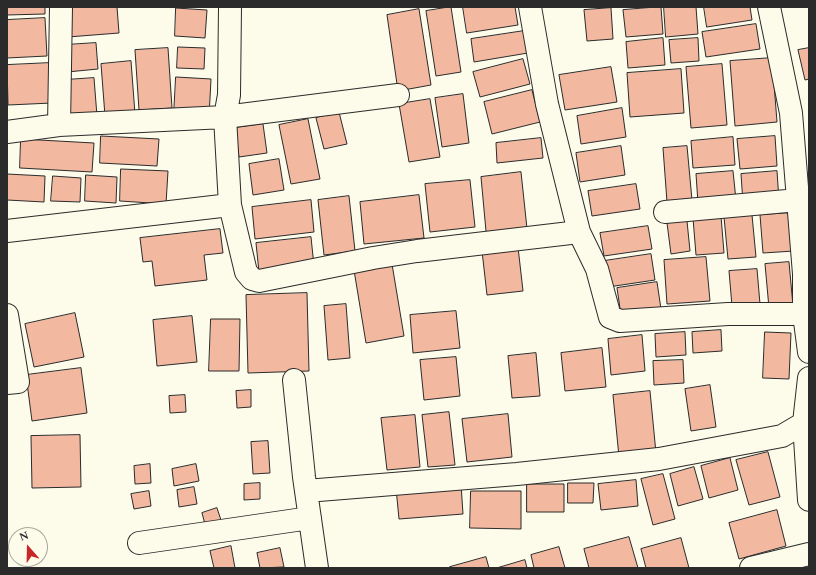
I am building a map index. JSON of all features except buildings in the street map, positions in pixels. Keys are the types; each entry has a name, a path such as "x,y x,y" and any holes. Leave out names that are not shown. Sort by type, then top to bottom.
{"street":[{"path":"59,125 61,7"},
{"path":"230,7 229,95 225,117 230,205 246,272 252,279 259,281 373,258 417,251 579,232"},
{"path":"530,7 547,104 579,232 597,269 607,309 614,320 620,321 728,314 804,314"},
{"path":"769,7 791,113 806,274 804,314 809,352"},
{"path":"7,132 59,125 225,117 398,95"},
{"path":"665,212 798,200"},
{"path":"7,231 230,205"},
{"path":"7,315 18,382 7,384"},
{"path":"809,378 804,423 809,500"},
{"path":"294,380 306,492 317,568"},
{"path":"306,492 517,474 659,459 782,436 804,423"},
{"path":"139,543 310,518"},
{"path":"751,568 809,554"}]}
